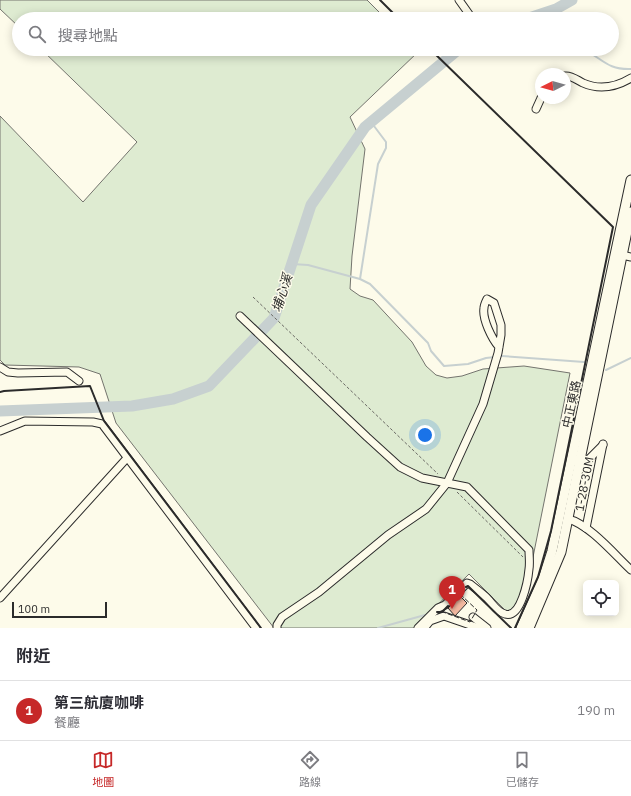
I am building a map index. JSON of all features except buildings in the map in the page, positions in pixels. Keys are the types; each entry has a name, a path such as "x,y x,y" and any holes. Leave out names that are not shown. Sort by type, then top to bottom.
{"main road":[{"name":"中正東路","path":"623,255 631,180"},
{"name":"中正東路","path":"521,628 544,576 552,551 576,459 623,255 631,212"},
{"name":"中正東路","path":"529,628 561,552 572,520 576,459"}],"street":[{"path":"458,0 467,12"},
{"path":"571,77 584,83 602,88 623,83 631,78"},
{"path":"536,109 538,104"},
{"path":"278,628 277,625 282,617 320,592 388,535 426,509 447,483 483,404 499,347 501,324 494,303 487,299 483,309 490,335 499,347"},
{"path":"241,317 400,467 422,478 467,487 529,550 530,568 526,589 514,613 507,615 500,612 486,598 467,583 444,605 438,608 418,628"},
{"path":"0,366 8,372 18,373 67,372 79,381"},
{"path":"0,431 25,422 93,422 102,424 256,628"},
{"name":"1-28-30M","path":"576,459 586,462 603,444 586,528"},
{"path":"0,598 127,458"},
{"path":"572,520 586,528 631,570"},
{"path":"424,628 430,622 444,616 479,628"},
{"path":"473,617 487,628"}],"path":[{"path":"253,297 525,559 530,568"}],"green space":[{"path":"0,0 367,0 379,12 12,12 12,20 0,9"},
{"path":"48,56 414,56 350,117 365,149 352,256 350,289 360,296 373,300 412,342 426,366 436,375 447,378 462,376 483,369 524,366 570,373 528,582 511,616 469,574 414,628 274,628 116,423 100,374 79,367 5,365 0,360 0,116 83,202 137,142"}],"waterway":[{"name":"埔心溪","path":"547,12 572,0"},
{"name":"埔心溪","path":"0,411 132,406 173,399 209,386 274,318 311,205 365,127 451,56"},
{"path":"595,56 605,63 616,68 631,69"},
{"path":"360,279 378,164 386,148 386,142 371,122"},
{"path":"292,264 308,265 360,279 370,284 428,343 431,351 444,366 468,364 486,358 495,357"},
{"path":"502,356 584,362"},
{"path":"606,370 631,358"},
{"path":"378,628 425,615"}],"fence":[{"path":"460,594 477,610 470,622 443,612 460,594"}],"wall":[{"path":"380,0 392,12"},
{"path":"437,56 613,227 551,531 538,577 515,628"},
{"path":"0,392 90,386 104,421 261,628"},
{"path":"466,587 468,586 511,628"},
{"path":"437,612 442,612 448,606"}],"place":[{"name":"第三航廈咖啡","path":"452,609"}]}
